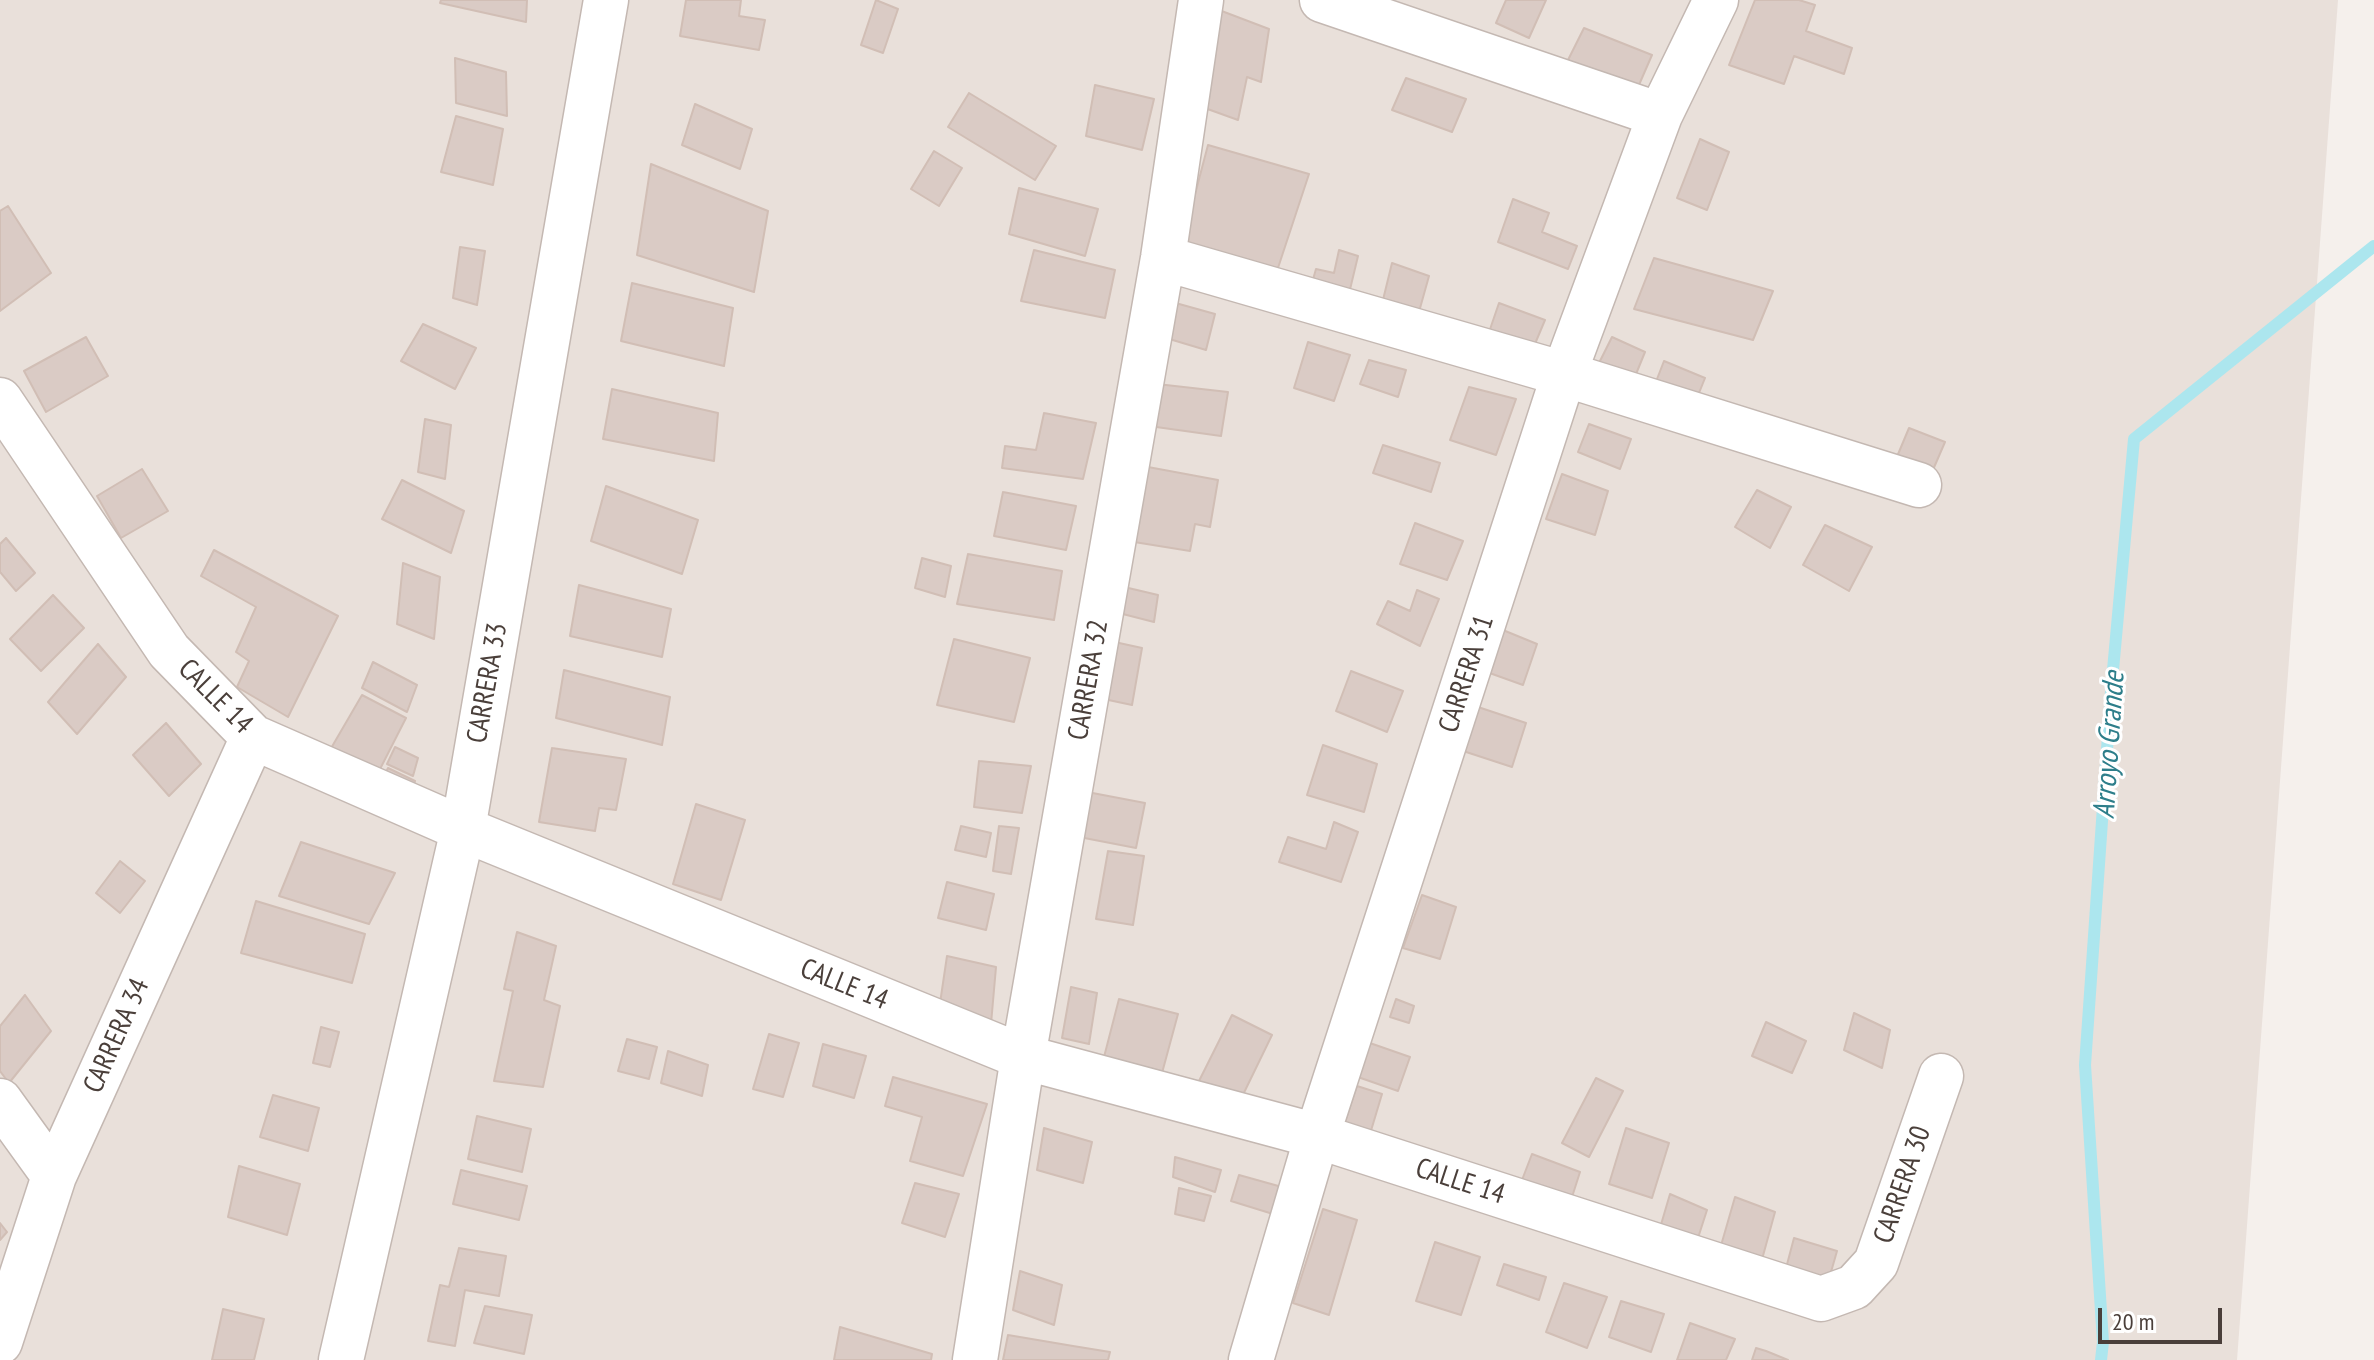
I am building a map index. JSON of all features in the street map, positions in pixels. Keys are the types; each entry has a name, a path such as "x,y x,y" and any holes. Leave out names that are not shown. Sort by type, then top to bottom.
{"street":[{"name":"CARRERA 33","path":"341,1360 463,829 606,0"},
{"name":"CARRERA 32","path":"975,1360 1023,1057 1163,258 1201,0"},
{"path":"1322,0 1660,115"},
{"name":"CARRERA 31","path":"1251,1360 1317,1136 1564,374 1660,115 1716,0"},
{"path":"1163,258 1564,374 1919,485"},
{"name":"CALLE 14","path":"0,400 169,651 253,737 463,829 1023,1057 1317,1136 1821,1299 1854,1287"},
{"name":"CARRERA 34","path":"0,1342 54,1176 253,737"},
{"name":"CARRERA 30","path":"1854,1287 1876,1263 1941,1076"},
{"path":"0,1101 54,1176"}],"shaded area":[{"path":"0,0 2338,0 2237,1360 0,1360"}],"building":[{"path":"441,0 527,0 526,22 440,3"},
{"path":"686,0 741,0 739,16 765,20 759,50 680,36"},
{"path":"876,0 898,9 883,53 861,45"},
{"path":"1506,0 1546,0 1529,38 1496,23"},
{"path":"1755,0 1799,0 1815,5 1806,31 1852,48 1844,74 1794,56 1784,84 1729,65"},
{"path":"1219,10 1269,29 1261,82 1247,77 1238,120 1202,107"},
{"path":"1584,28 1652,55 1635,94 1565,66"},
{"path":"455,58 506,72 507,116 456,103"},
{"path":"1406,78 1466,99 1452,132 1392,110"},
{"path":"1095,85 1154,99 1142,150 1086,136"},
{"path":"969,93 1056,146 1035,180 948,127"},
{"path":"695,104 752,129 740,169 682,145"},
{"path":"456,116 503,129 493,185 441,172"},
{"path":"1700,139 1729,152 1707,210 1677,198"},
{"path":"1208,145 1309,174 1274,280 1182,255"},
{"path":"934,151 962,168 939,206 911,189"},
{"path":"651,164 768,211 754,292 637,255"},
{"path":"1019,188 1098,209 1085,256 1009,234"},
{"path":"1513,199 1549,213 1542,232 1577,246 1568,269 1498,242"},
{"path":"8,206 51,273 0,311 0,211"},
{"path":"460,247 485,251 477,305 453,298"},
{"path":"1034,250 1115,270 1105,318 1021,301"},
{"path":"1339,250 1358,256 1347,302 1310,290 1316,269 1334,273"},
{"path":"1654,258 1773,291 1753,340 1634,309"},
{"path":"1392,263 1429,276 1417,319 1381,308"},
{"path":"632,283 733,308 724,366 621,341"},
{"path":"1172,302 1215,314 1206,350 1166,338"},
{"path":"1499,303 1545,320 1524,370 1486,341"},
{"path":"423,324 476,348 455,389 401,361"},
{"path":"86,337 108,376 46,412 24,371"},
{"path":"1612,337 1645,352 1625,401 1586,389"},
{"path":"1308,342 1350,355 1334,401 1294,388"},
{"path":"1369,360 1406,370 1398,397 1360,384"},
{"path":"1664,361 1705,378 1693,408 1652,392"},
{"path":"1157,384 1228,392 1221,436 1149,426"},
{"path":"1469,387 1516,399 1496,455 1450,440"},
{"path":"612,389 718,413 714,461 603,439"},
{"path":"1044,413 1096,423 1083,479 1002,468 1005,446 1036,450"},
{"path":"425,419 451,425 445,479 418,472"},
{"path":"1589,424 1631,439 1620,469 1578,452"},
{"path":"1909,428 1945,442 1926,486 1891,471"},
{"path":"1383,445 1440,463 1431,492 1373,473"},
{"path":"1148,467 1218,480 1210,527 1195,524 1190,551 1128,541"},
{"path":"142,469 168,511 121,538 97,496"},
{"path":"1562,474 1608,491 1595,535 1546,519"},
{"path":"402,480 464,511 451,553 382,519"},
{"path":"606,486 698,520 682,574 591,541"},
{"path":"1757,490 1791,507 1770,548 1735,527"},
{"path":"1003,492 1076,506 1066,550 994,536"},
{"path":"1415,523 1463,541 1447,580 1400,564"},
{"path":"1825,525 1872,547 1849,591 1803,565"},
{"path":"6,538 35,573 16,591 0,572 0,544"},
{"path":"214,550 338,616 288,717 237,687 249,661 236,652 256,607 201,576"},
{"path":"968,554 1062,571 1054,620 957,604"},
{"path":"922,558 951,566 945,597 915,588"},
{"path":"403,563 440,577 434,639 397,624"},
{"path":"579,585 671,609 662,657 570,636"},
{"path":"1120,586 1158,595 1154,622 1115,612"},
{"path":"1417,590 1439,599 1420,646 1377,624 1388,601 1410,611"},
{"path":"53,595 84,628 41,671 10,639"},
{"path":"1498,628 1537,644 1523,685 1484,671"},
{"path":"954,639 1030,658 1014,722 937,705"},
{"path":"1110,641 1142,648 1132,705 1099,698"},
{"path":"98,644 126,677 77,734 48,702"},
{"path":"373,662 417,685 407,712 362,688"},
{"path":"564,670 670,697 662,745 556,718"},
{"path":"1351,671 1403,691 1387,732 1336,711"},
{"path":"362,695 406,718 378,773 330,750"},
{"path":"1472,705 1526,723 1512,767 1457,749"},
{"path":"166,723 201,764 169,796 133,755"},
{"path":"1323,745 1377,764 1364,812 1307,795"},
{"path":"395,747 418,758 413,776 387,764"},
{"path":"552,748 626,759 616,810 599,808 595,831 539,822"},
{"path":"979,761 1031,766 1022,813 974,807"},
{"path":"388,768 415,781 410,798 381,783"},
{"path":"1082,791 1145,803 1136,848 1074,836"},
{"path":"696,804 745,820 721,900 673,884"},
{"path":"1334,822 1358,832 1341,882 1279,862 1288,837 1326,849"},
{"path":"961,826 991,833 986,857 955,850"},
{"path":"999,826 1019,828 1011,874 993,871"},
{"path":"301,842 395,873 369,924 279,896"},
{"path":"1108,851 1144,856 1133,925 1096,919"},
{"path":"120,861 145,881 120,913 96,893"},
{"path":"947,882 994,894 986,930 938,918"},
{"path":"1422,895 1456,907 1440,959 1403,948"},
{"path":"256,901 365,934 352,983 241,953"},
{"path":"517,932 556,946 544,1000 560,1006 543,1087 494,1081 513,991 504,989"},
{"path":"947,956 996,967 991,1024 939,1010"},
{"path":"1071,987 1097,993 1089,1044 1062,1038"},
{"path":"25,995 51,1031 9,1083 0,1071 0,1026"},
{"path":"1119,999 1178,1014 1162,1073 1104,1057"},
{"path":"1396,999 1414,1006 1409,1023 1390,1017"},
{"path":"1854,1013 1890,1030 1882,1068 1844,1050"},
{"path":"1232,1015 1272,1035 1238,1105 1197,1085"},
{"path":"1766,1022 1806,1041 1792,1073 1752,1056"},
{"path":"321,1027 339,1032 330,1067 313,1063"},
{"path":"769,1034 799,1043 783,1097 753,1089"},
{"path":"627,1039 657,1047 649,1079 618,1071"},
{"path":"1367,1042 1410,1057 1398,1091 1355,1076"},
{"path":"823,1044 866,1056 854,1098 813,1086"},
{"path":"668,1051 708,1065 702,1096 661,1083"},
{"path":"893,1077 987,1104 963,1176 910,1161 922,1117 885,1106"},
{"path":"1596,1078 1623,1091 1589,1157 1562,1143"},
{"path":"1357,1086 1382,1094 1367,1144 1341,1134"},
{"path":"273,1095 319,1108 308,1151 260,1137"},
{"path":"477,1116 531,1129 522,1172 468,1159"},
{"path":"1044,1128 1092,1142 1083,1183 1037,1170"},
{"path":"1626,1128 1669,1143 1652,1198 1609,1184"},
{"path":"1532,1154 1580,1172 1572,1197 1522,1180"},
{"path":"1175,1157 1221,1170 1215,1192 1173,1177"},
{"path":"239,1166 300,1184 287,1235 228,1217"},
{"path":"461,1170 527,1186 519,1220 453,1204"},
{"path":"1239,1175 1282,1187 1273,1214 1231,1201"},
{"path":"915,1183 959,1194 945,1237 902,1223"},
{"path":"1179,1188 1211,1196 1204,1221 1175,1214"},
{"path":"1670,1194 1707,1210 1697,1241 1660,1228"},
{"path":"1735,1197 1775,1212 1761,1263 1720,1249"},
{"path":"1323,1209 1357,1220 1329,1315 1293,1303"},
{"path":"0,1223 7,1232 0,1240"},
{"path":"1794,1238 1837,1251 1827,1286 1785,1272"},
{"path":"1435,1242 1480,1257 1461,1315 1416,1301"},
{"path":"459,1248 506,1256 499,1296 465,1290 455,1346 428,1341 440,1285 449,1287"},
{"path":"1504,1264 1546,1277 1539,1300 1497,1285"},
{"path":"1020,1271 1062,1285 1054,1325 1013,1310"},
{"path":"1564,1283 1607,1297 1587,1348 1546,1332"},
{"path":"1621,1301 1664,1314 1651,1352 1609,1337"},
{"path":"485,1306 532,1315 524,1354 474,1343"},
{"path":"223,1309 264,1319 254,1360 212,1360"},
{"path":"1690,1323 1735,1339 1726,1360 1677,1360"},
{"path":"840,1327 932,1354 931,1360 834,1360"},
{"path":"1008,1335 1110,1352 1108,1360 1003,1360"},
{"path":"1756,1348 1766,1351 1788,1360 1752,1360"}],"waterway":[{"name":"Arroyo Grande","path":"2101,1360 2103,1342 2085,1065 2111,692 2134,439 2374,246"}]}
